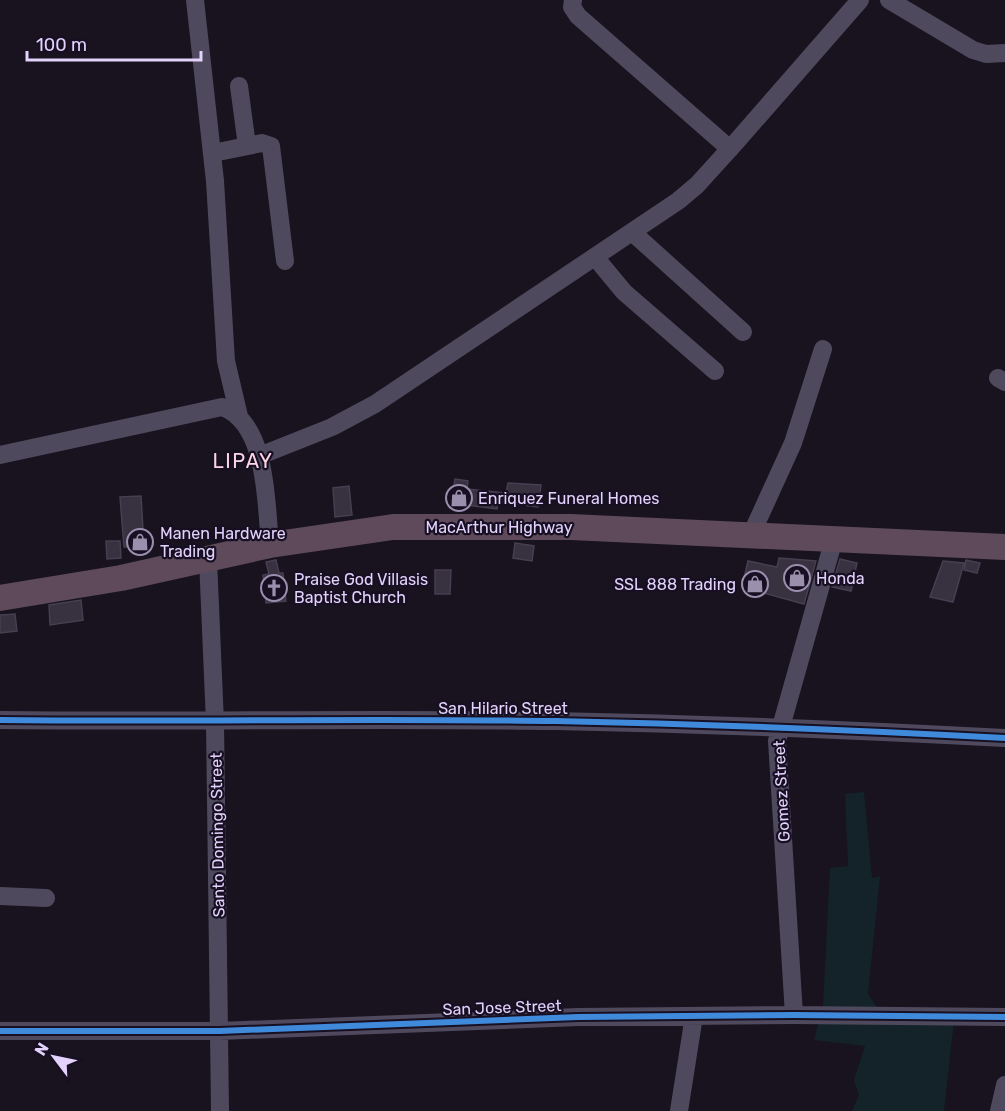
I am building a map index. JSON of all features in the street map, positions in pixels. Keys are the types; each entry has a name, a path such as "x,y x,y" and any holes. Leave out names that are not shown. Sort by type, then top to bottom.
{"highway":[{"name":"MacArthur Highway","path":"0,598 110,580 270,545 357,531 456,525 571,527 1005,547"}],"street":[{"path":"195,0 213,153 226,360 239,416 260,456 270,545"},
{"path":"573,0 572,7 578,16 730,149"},
{"path":"260,456 332,427 375,404 632,232 697,185 860,0"},
{"path":"889,0 974,50 986,54 1005,53"},
{"path":"239,86 247,146"},
{"path":"213,153 267,143 272,147 285,261"},
{"path":"632,232 743,332"},
{"path":"595,257 624,292 715,370"},
{"path":"751,535 793,442 823,349"},
{"path":"0,455 212,408 222,407 239,416"},
{"name":"Gomez Street","path":"794,1015 777,741 834,539"},
{"name":"Santo Domingo Street","path":"208,559 215,723 220,1111"},
{"name":"San Hilario Street","path":"0,720 215,723 555,721 782,726 1005,738"},
{"path":"0,896 46,898"},
{"name":"San Jose Street","path":"0,1031 220,1031 578,1017 794,1015 1005,1017"},
{"path":"679,1111 694,1016"},
{"path":"999,1111 1005,1085"}],"shaded area":[{"path":"864,792 872,878 880,876 868,994 887,1021 954,1022 944,1111 852,1111 859,1095 854,1080 865,1046 814,1040 823,1006 830,868 848,866 845,794"}],"building":[{"path":"455,479 468,481 467,489 506,493 508,483 541,485 538,507 498,502 497,509 451,503"},
{"path":"349,486 352,515 335,517 333,488"},
{"path":"141,496 144,546 124,547 120,497"},
{"path":"106,541 120,541 121,558 107,559"},
{"path":"515,543 534,546 532,561 513,558"},
{"name":"Honda","path":"779,558 816,561 804,604 742,587 748,561 777,567"},
{"path":"840,559 857,563 851,591 832,587"},
{"name":"Praise God Villasis Baptist Church","path":"276,560 279,573 283,573 286,601 266,603 263,575 269,574 266,562"},
{"path":"966,560 980,563 977,573 964,570"},
{"path":"943,561 964,563 953,602 930,597"},
{"path":"435,570 451,570 450,594 435,594"},
{"path":"81,600 83,620 50,625 49,605"},
{"path":"15,614 17,631 0,633 0,615"}],"cycle path":[{"path":"0,720 556,721 1005,738"},
{"path":"0,1031 220,1031 578,1017 794,1015 1005,1017"}],"place":[{"name":"Enriquez Funeral Homes","path":"459,498"},
{"name":"Manen Hardware Trading","path":"140,542"},
{"name":"Honda","path":"797,578"},
{"name":"SSL 888 Trading","path":"755,584"},
{"name":"Praise God Villasis Baptist Church","path":"274,588"}],"district":[{"name":"LIPAY","path":"243,461"}]}
